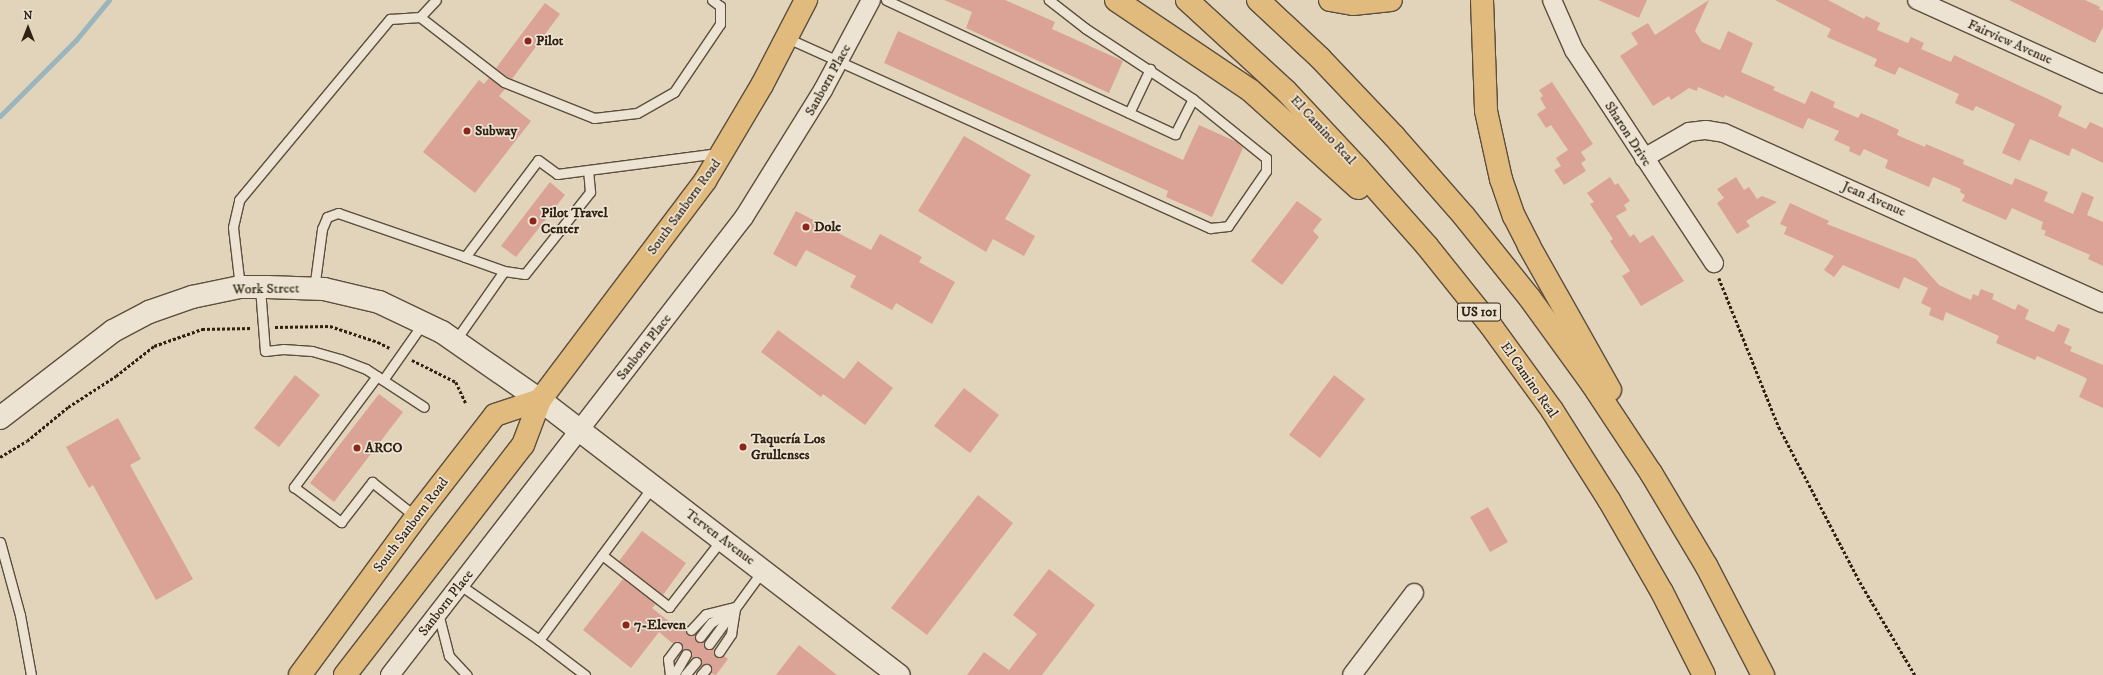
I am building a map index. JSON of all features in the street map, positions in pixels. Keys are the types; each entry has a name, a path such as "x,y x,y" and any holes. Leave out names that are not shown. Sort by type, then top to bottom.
{"highway":[{"name":"South Sanborn Road","path":"345,675 523,446 540,400 705,182 787,38 806,0"},
{"path":"1116,0 1217,66 1285,120 1352,182 1491,326"},
{"name":"El Camino Real","path":"1187,0 1286,91 1353,162 1427,246 1491,326 1552,410 1609,500 1662,592 1704,675"},
{"path":"1258,0 1320,58 1394,136 1464,216 1543,315 1592,384 1651,473 1707,567 1763,675"},
{"path":"1330,0 1366,4 1391,0"},
{"path":"1482,0 1486,111 1495,161 1507,197 1529,246 1597,364 1651,473"},
{"name":"South Sanborn Road","path":"300,675 416,517 495,415 540,400"}],"street":[{"name":"Sanborn Place","path":"390,675 744,217 789,148 839,62 871,0"},
{"name":"Sharon Drive","path":"1552,0 1574,50 1714,263"},
{"name":"Fairview Avenue","path":"1917,0 1941,5 2103,84"},
{"name":"Jean Avenue","path":"1644,158 1688,132 1706,130 1724,132 2103,303"},
{"name":"Work Street","path":"0,418 113,331 149,312 185,299 250,288 314,289 379,302 423,323 455,341 540,400"},
{"name":"Terven Avenue","path":"540,400 899,675"},
{"path":"1352,675 1414,593"}],"lane":[{"path":"420,17 436,0"},
{"path":"424,407 380,378 340,359 312,351 283,349 264,351 263,327 250,288 233,227 239,200 390,18 420,17 504,82 594,118 637,113 674,92 720,24 720,6 712,0"},
{"path":"886,0 1175,134 1193,99"},
{"path":"787,38 1210,228 1228,226 1266,171 1266,158 1193,99 1150,68 1085,28 1050,0"},
{"path":"1129,112 1150,68"},
{"path":"466,257 538,160 557,174 723,152"},
{"path":"314,289 322,229 327,217 338,213 504,271 525,274 590,192 588,171"},
{"path":"455,341 504,271"},
{"path":"416,517 372,482 341,522 294,487 380,378 402,355 423,323"},
{"path":"539,640 653,486"},
{"path":"602,555 669,606 722,539"},
{"path":"0,542 20,615 31,675"},
{"path":"709,644 763,570"},
{"path":"460,585 539,640 585,675"},
{"path":"691,630 706,614 735,607"},
{"path":"700,637 711,623 735,607"},
{"path":"719,652 731,634 735,607"},
{"path":"438,613 449,656 467,675"},
{"path":"670,675 668,660 677,647"},
{"path":"674,675 686,654"},
{"path":"685,675 696,662"}],"path":[{"path":"1714,263 1779,427 1860,582 1915,675"},
{"path":"0,457 27,441 68,407 116,376 154,346 202,329 330,326 378,342 456,382 466,402"}],"building":[{"path":"944,0 1005,0 1055,22 1052,29 1123,61 1109,93 966,28 972,12"},
{"path":"1598,0 1647,0 1639,18"},
{"path":"1709,0 1695,31 1702,42 1720,50 1728,31 1753,43 1741,72 1775,87 1773,90 1805,104 1811,91 1835,102 1833,107 1858,118 1861,113 1882,122 1899,130 1897,135 1925,147 1926,144 1964,160 1963,164 2012,185 2015,178 2048,192 2044,201 2073,214 2082,192 2094,197 2087,215 2103,222 2103,266 2088,259 2090,255 2044,235 2046,231 2041,229 2043,222 2012,208 2006,220 1962,201 1965,195 1960,192 1961,189 1933,177 1929,187 1885,168 1888,160 1864,149 1860,156 1849,151 1850,147 1834,140 1839,131 1808,118 1803,129 1725,95 1724,98 1698,87 1697,91 1689,88 1671,100 1669,96 1653,106 1620,56 1638,44 1631,33 1648,23 1655,35"},
{"path":"1775,0 1828,0 1864,19 1866,16 1880,23 1877,30 1908,43 1911,37 1924,43 1921,49 1951,62 1954,55 2046,98 2062,106 2058,116 2086,129 2090,122 2103,128 2103,163 2072,148 2069,156 2030,139 2020,161 2002,153 2015,124 1976,106 1973,111 1955,103 1959,94 1899,67 1895,75 1874,66 1877,59 1827,37 1831,29"},
{"path":"2009,0 2085,0 2100,7 2099,9 2103,11 2103,27 2095,43"},
{"name":"Pilot","path":"545,3 560,14 512,79 507,77 496,68"},
{"path":"898,31 1183,160 1199,125 1237,142 1243,148 1212,217 1166,197 1168,191 884,63"},
{"path":"489,78 505,89 499,96 531,121 475,193 423,152 479,80 484,84"},
{"path":"1552,82 1593,144 1581,152 1586,160 1581,163 1586,171 1564,185 1554,170 1561,166 1556,158 1568,150 1551,125 1546,128 1537,114 1546,108 1540,98 1543,96 1539,90"},
{"path":"964,136 1031,175 1005,219 1035,236 1024,256 993,239 986,252 918,211"},
{"path":"1610,177 1615,185 1618,183 1630,201 1624,205 1627,210 1616,216 1630,237 1634,234 1640,243 1653,235 1684,281 1641,306 1622,276 1630,271 1610,241 1613,239 1590,204 1594,202 1587,193"},
{"path":"1736,177 1744,190 1749,187 1757,199 1762,196 1777,202 1746,221 1750,226 1737,234 1717,203 1724,198 1717,189"},
{"name":"Pilot Travel Center","path":"550,182 565,195 516,257 501,246"},
{"path":"1297,201 1322,219 1313,231 1319,237 1282,285 1251,261"},
{"path":"1790,203 1829,221 1827,224 1916,259 1939,285 1964,297 1971,300 1973,294 1978,296 1981,289 1994,294 1992,299 2015,310 2018,304 2029,310 2025,319 2054,332 2058,324 2070,329 2064,343 2072,347 2070,351 2103,365 2103,408 2079,397 2087,379 2084,377 2037,356 2035,360 1996,343 1999,336 1946,312 1943,321 1929,315 1931,308 1921,303 1928,288 1904,277 1899,289 1843,265 1834,277 1824,270 1834,256 1784,234 1787,227 1780,224"},
{"path":"796,211 871,250 880,234 922,257 919,262 955,282 932,324 896,303 892,310 850,287 856,276 806,250 796,267 773,254"},
{"path":"778,330 844,379 858,361 893,388 865,425 823,394 821,397 761,352"},
{"path":"295,375 320,395 279,447 254,428"},
{"path":"1334,375 1365,399 1320,458 1289,435"},
{"path":"964,388 999,415 970,453 934,426"},
{"name":"ARCO","path":"379,394 403,412 334,502 310,483"},
{"path":"118,418 141,459 130,465 193,579 156,600 93,485 89,488 66,447"},
{"path":"978,495 1013,523 927,635 891,608"},
{"path":"1488,507 1508,542 1490,552 1470,517"},
{"path":"642,531 686,563 663,595 619,561"},
{"path":"1049,569 1095,605 1042,675 967,675 984,652 1009,670 1037,634 1013,615"},
{"name":"7-Eleven","path":"623,579 656,604 652,608 676,627 680,622 686,626 687,635 695,635 695,640 699,643 704,642 706,649 714,648 716,657 724,656 728,659 716,675 710,673 710,664 701,666 700,657 691,658 691,651 682,649 681,642 672,643 659,632 631,668 583,630"},
{"path":"799,645 837,675 776,675"}],"waterway":[{"path":"0,116 76,40 109,0"}],"place":[{"name":"Pilot","path":"528,41"},
{"name":"Subway","path":"467,131"},
{"name":"Pilot Travel Center","path":"533,221"},
{"name":"Dole","path":"806,227"},
{"name":"Taquería Los Grullenses","path":"743,447"},
{"name":"ARCO","path":"357,448"},
{"name":"7-Eleven","path":"626,625"}]}
